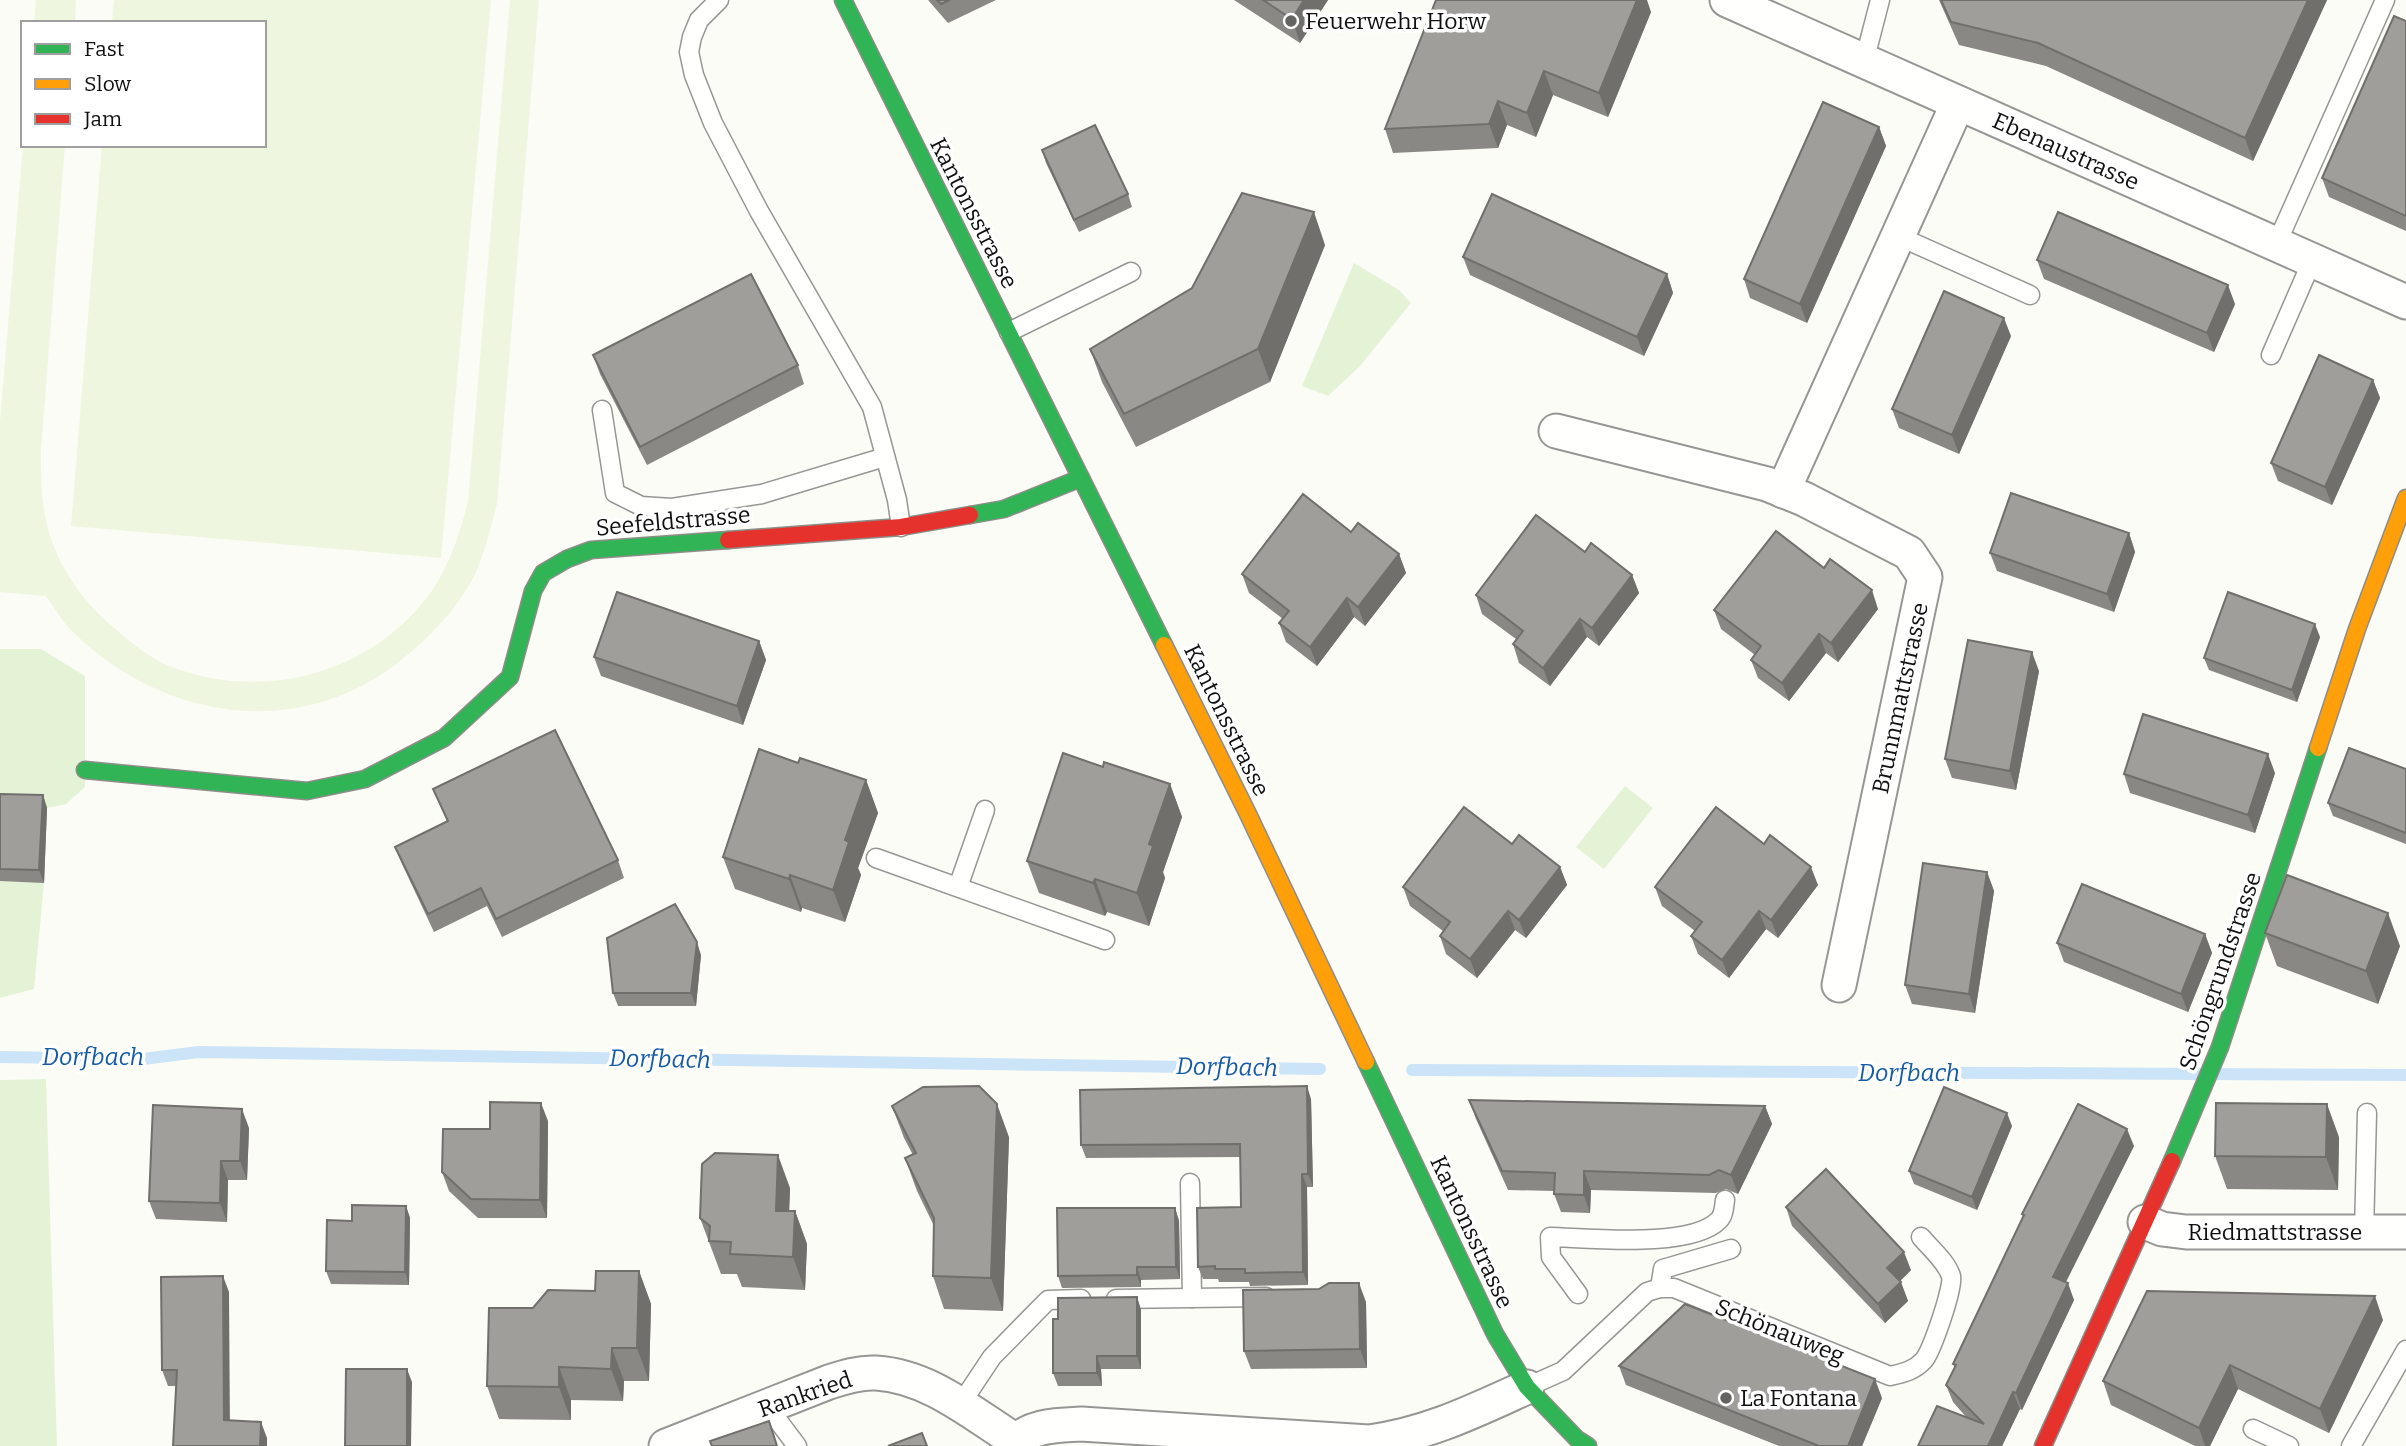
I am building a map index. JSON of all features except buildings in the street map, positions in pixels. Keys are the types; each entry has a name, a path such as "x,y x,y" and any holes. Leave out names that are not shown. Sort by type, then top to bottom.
{"street":[{"name":"Kantonsstrasse","path":"843,0 1247,812 1495,1334 1527,1387 1577,1439 1588,1446"},
{"name":"Ebenaustrasse","path":"1727,0 2406,302"},
{"path":"1783,491 1958,103"},
{"name":"Brunnmattstrasse","path":"1556,431 1767,484 1804,499 1909,553 1926,577 1839,985"},
{"name":"Seefeldstrasse","path":"85,771 307,791 365,779 444,738 510,677 533,590 543,573 567,559 591,550 901,527 1004,509 1081,478"},
{"name":"Schöngrundstrasse","path":"2042,1446 2201,1097 2220,1047 2357,629 2406,498"},
{"name":"Riedmattstrasse","path":"2145,1222 2162,1229 2186,1232 2406,1232"},
{"name":"Rankried","path":"666,1446 829,1382 852,1375 876,1373 930,1386 1014,1443"},
{"path":"1014,1443 1026,1433 1049,1426 1081,1424 1356,1444 1405,1437 1463,1416 1527,1387"}],"lane":[{"path":"719,0 699,20 692,37 690,52 694,75 713,123 759,211 872,407 897,500 901,527"},
{"path":"1864,62 1880,0"},
{"path":"2276,245 2385,0"},
{"path":"1898,236 2030,295"},
{"path":"2271,355 2312,261"},
{"path":"1009,332 1131,272"},
{"path":"602,410 615,493 641,506 672,508 762,494 885,457"},
{"path":"958,887 985,810"},
{"path":"876,858 1105,940"},
{"path":"2364,1232 2367,1113"},
{"path":"1191,1183 1192,1298"},
{"path":"1577,1294 1551,1257 1550,1237 1651,1240 1699,1232 1718,1222 1723,1215 1725,1200"},
{"name":"Schönauweg","path":"1660,1288 1674,1288 1890,1376 1909,1372 1925,1359 1948,1302 1952,1279 1944,1263 1921,1237"},
{"path":"1527,1387 1563,1371 1647,1293 1660,1288 1663,1269 1651,1240"},
{"path":"1663,1269 1731,1249"},
{"path":"960,1405 992,1357 1048,1300 1286,1297"},
{"path":"2351,1446 2406,1350"},
{"path":"767,1406 797,1446"},
{"path":"2253,1429 2289,1446"}],"green space":[{"path":"36,0 76,0 75,21 34,21"},
{"path":"114,0 491,0 441,558 71,526 102,147 266,147 266,21 112,21"},
{"path":"510,0 539,0 497,504 486,545 477,570 464,593 430,634 411,652 371,681 328,700 283,710 238,710 193,702 149,686 108,662 71,630 46,596 0,592 0,422 23,147 65,147 41,450 44,509 49,532 58,557 80,593 108,623 137,647 172,667 205,677 238,681 272,681 305,676 337,665 367,651 395,631 419,607 437,583 450,558 468,502"},
{"path":"1354,263 1399,290 1411,303 1360,366 1328,396 1302,386"},
{"path":"0,649 41,649 85,676 85,787 66,804 47,808 44,883 34,989 0,998"},
{"path":"1625,786 1653,808 1604,869 1576,847"},
{"path":"46,1079 57,1446 0,1446 0,1080"}],"waterway":[{"name":"Dorfbach","path":"0,1057 143,1059 199,1052 1320,1069"},
{"name":"Dorfbach","path":"1412,1070 2406,1075"}],"traffic: fast":[{"path":"843,0 1164,645"},
{"path":"970,515 1004,509 1081,478"},
{"path":"85,770 307,791 365,779 444,738 510,677 533,591 543,573 567,559 591,550 728,540"},
{"path":"2172,1161 2220,1047 2318,748"},
{"path":"1366,1062 1495,1334 1527,1387 1577,1439 1588,1446"}],"traffic: slow":[{"path":"2318,748 2357,629 2406,498"},
{"path":"1164,645 1366,1062"}],"traffic: jam":[{"path":"728,540 901,527 970,515"},
{"path":"2043,1446 2172,1161"}],"place":[{"name":"Feuerwehr Horw","path":"1291,21"},
{"name":"La Fontana","path":"1726,1398"}]}
